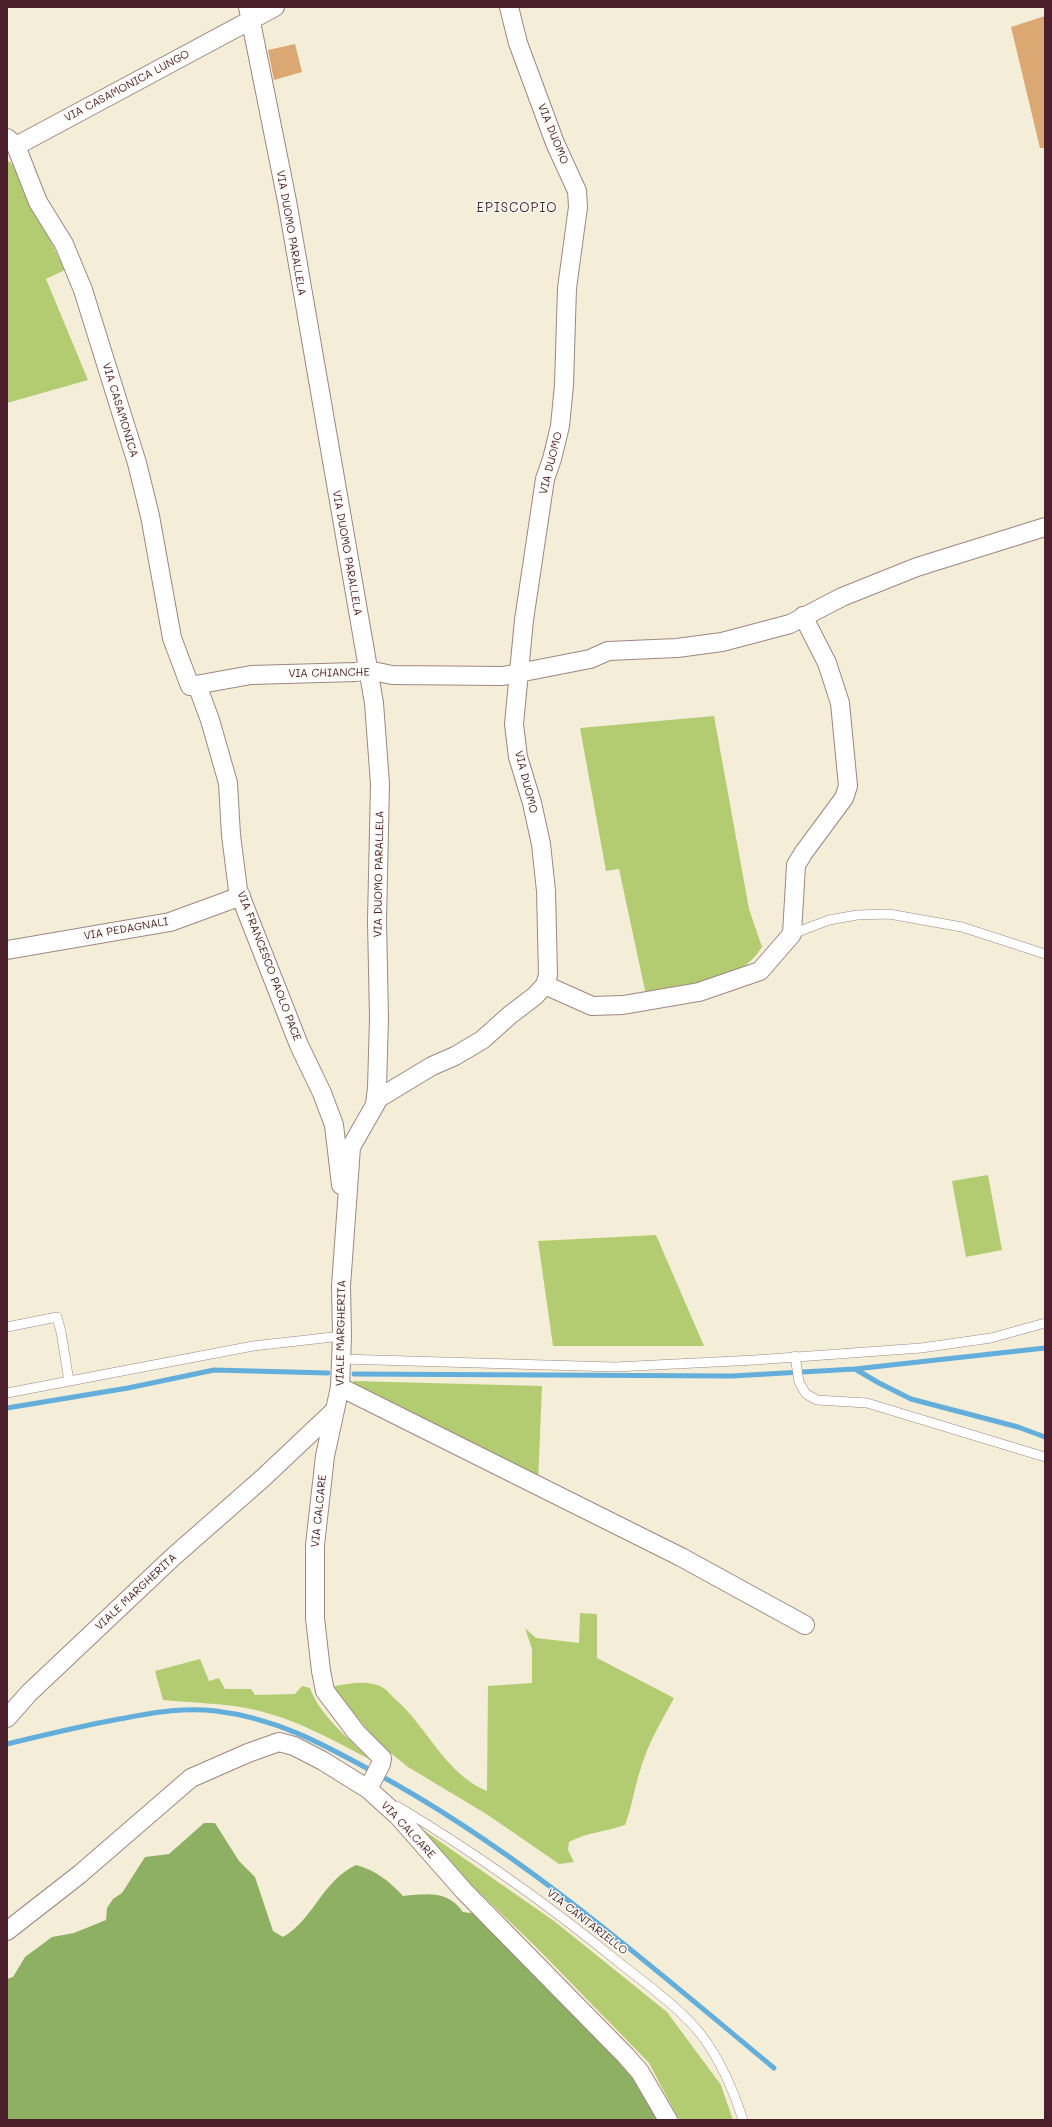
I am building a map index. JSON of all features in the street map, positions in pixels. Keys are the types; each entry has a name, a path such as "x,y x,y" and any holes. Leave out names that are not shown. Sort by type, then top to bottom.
{"street":[{"name":"VIA CASAMONICA LUNGO","path":"11,142 238,26 249,14 275,7"},
{"path":"497,7 508,40 521,63 527,67"},
{"name":"VIA DUOMO","path":"509,7 518,42 527,67 556,144 577,191 578,208 567,288 564,385 560,426 552,459 545,479 518,674 514,724 518,757 532,803 541,844 546,891 547,980"},
{"name":"VIA DUOMO PARALLELA","path":"249,14 287,201 374,703 380,784 377,921 380,1018 375,1104"},
{"name":"VIA CASAMONICA","path":"11,142 38,202 64,244 83,290 137,463 150,516 172,638 193,685"},
{"name":"VIA CHIANCHE","path":"193,685 251,675 356,672 368,670 392,675 503,676 590,659 608,651 677,648 722,642 790,624 842,597 917,567 1045,527"},
{"path":"547,980 592,1006 623,1005 699,992 760,971 792,934 796,865 844,798 848,786 840,703 827,663 803,616"},
{"name":"VIA FRANCESCO PAOLO PACE","path":"193,685 210,720 228,783 232,836 241,896 299,1044 322,1094 334,1126 346,1221"},
{"name":"VIA PEDAGNALI","path":"7,950 170,922 241,896"},
{"name":"VIALE MARGHERITA","path":"7,1718 29,1693 172,1557 263,1478 335,1410 340,1387 342,1336 341,1286 351,1147 379,1098 425,1070 455,1056 482,1040 510,1015 535,996 547,980"},
{"path":"340,1387 681,1557 805,1625"},
{"name":"VIA CALCARE","path":"335,1410 325,1456 315,1545 315,1618 321,1671 325,1691 356,1732 382,1758 373,1779 398,1816 464,1891 626,2056 640,2072 668,2120"},
{"path":"7,1931 80,1874 191,1778 248,1753 279,1742 294,1746 323,1761 373,1779"}],"lane":[{"path":"792,934 829,920 857,915 889,914 962,927 1045,954"},
{"path":"7,1327 57,1317 62,1332 69,1381"},
{"path":"341,1359 615,1367 755,1360 795,1360 921,1348 991,1338 1045,1323"},
{"path":"7,1393 253,1346 342,1336"},
{"path":"795,1360 799,1382 806,1394 817,1400 866,1403 1045,1457"},
{"name":"VIA CANTARIELLO","path":"373,1779 573,1924 692,2024 713,2051 725,2074 742,2120"}],"green space":[{"path":"7,160 12,164 65,270 46,279 88,380 7,403"},
{"path":"714,716 749,909 762,947 752,960 739,970 725,977 695,987 646,995 619,869 606,871 580,728"},
{"path":"988,1175 1002,1250 966,1257 952,1181"},
{"path":"656,1235 704,1346 553,1346 538,1241"},
{"path":"353,1381 542,1386 538,1482 356,1390"},
{"path":"580,1613 597,1614 597,1658 674,1698 646,1752 625,1825 583,1836 569,1842 568,1850 574,1862 559,1864 488,1815 408,1767 382,1746 346,1705 334,1686 369,1683 384,1688 406,1709 437,1749 459,1773 472,1783 487,1791 488,1686 532,1683 532,1649 525,1628 536,1638 579,1643"},
{"path":"200,1659 209,1681 219,1678 225,1689 251,1689 255,1695 295,1694 302,1686 310,1688 321,1708 328,1717 369,1759 312,1730 267,1713 230,1705 163,1700 155,1671"},
{"path":"412,1822 554,1921 667,2012 721,2085 733,2120 679,2120 649,2063 537,1948 453,1867"},
{"path":"204,1823 215,1823 239,1861 255,1877 273,1931 283,1937 303,1920 335,1880 344,1872 356,1865 376,1873 403,1896 429,1894 436,1895 450,1900 463,1912 479,1914 627,2066 661,2120 7,2120 7,1979 13,1977 25,1957 52,1937 74,1933 106,1920 107,1908 113,1899 122,1893 145,1857 169,1854"}],"building":[{"path":"1045,16 1045,148 1040,148 1011,27"},
{"path":"295,44 302,72 274,80 268,50"}],"waterway":[{"path":"855,1369 1045,1348"},
{"path":"354,1374 732,1376 855,1369 911,1399 1018,1427 1045,1437"},
{"path":"7,1408 128,1388 214,1370 328,1373"},
{"path":"7,1744 119,1719 167,1711 191,1710 238,1714 258,1719 297,1733 372,1771 426,1802 479,1836 580,1909 774,2068"}],"district":[{"name":"EPISCOPIO","path":"517,208"}]}
